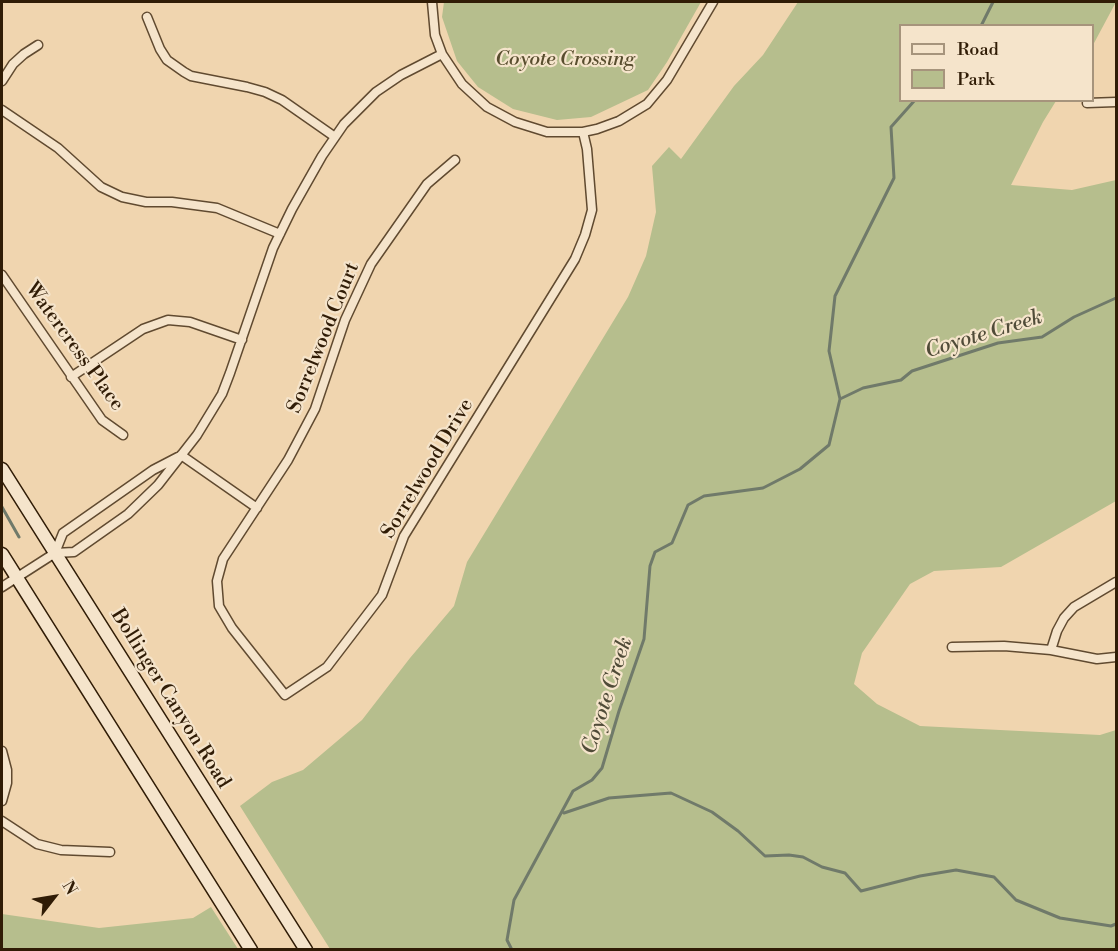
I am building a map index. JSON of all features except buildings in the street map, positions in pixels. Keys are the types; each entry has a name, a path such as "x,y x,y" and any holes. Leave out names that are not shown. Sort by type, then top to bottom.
{"main road":[{"name":"Bollinger Canyon Road","path":"2,469 306,950"},
{"path":"2,554 251,950"}],"street":[{"path":"432,2 435,35 442,54 462,84 487,107 515,122 547,132 583,132 597,129 619,121 647,104 667,80 713,2"},
{"path":"147,17 160,50 167,60 183,72 191,76 265,92 282,100 335,137"},
{"path":"2,81 18,59 38,45"},
{"path":"2,586 55,553 74,552 128,514 158,485 211,413 230,373 264,270 280,234 306,184 335,137 354,113 376,92 401,75 442,54"},
{"path":"1087,103 1116,102"},
{"path":"2,110 58,148 101,187 122,197 146,202 172,202 217,208 280,234"},
{"name":"Sorrelwood Drive","path":"256,508 223,559 217,581 219,606 232,628 285,695 327,667 382,594 404,536 575,259 592,210 587,149 583,132"},
{"name":"Sorrelwood Court","path":"256,508 288,460 315,409 345,320 371,264 427,184 455,160"},
{"name":"Watercress Place","path":"2,275 102,420 123,435"},
{"path":"71,377 143,329 168,320 190,322 242,340"},
{"path":"181,455 256,508"},
{"path":"55,553 63,533 153,470 181,455"},
{"path":"1051,650 1057,630 1074,607 1116,582"},
{"path":"951,647 1004,646 1051,650 1097,659 1116,657"},
{"path":"2,750 8,783 2,801"},
{"path":"2,821 37,844 61,850 110,852"}],"green space":[{"name":"Coyote Crossing","path":"444,2 701,2 667,62 648,90 591,117 557,120 513,109 478,87 457,61 442,17"},
{"path":"798,2 1116,2 1094,43 1094,24 899,24 899,102 1055,102 1011,185 1072,190 1116,180 1116,501 1001,567 934,571 910,584 862,653 854,684 877,704 920,726 1100,735 1116,730 1116,949 330,949 240,806 272,782 303,770 362,720 454,606 467,562 628,297 646,256 656,212 652,166 669,147 681,159 734,86 763,55"},
{"path":"211,907 238,949 2,949 2,914 99,928 193,918"}],"waterway":[{"path":"982,24 993,2"},
{"name":"Coyote Creek","path":"512,950 507,940 514,900 573,791 592,780 602,768 644,639 650,566 655,552 672,543 688,505 704,496 763,488 800,469 829,445 840,399 829,351 835,296 894,178 891,127 913,102"},
{"name":"Coyote Creek","path":"840,399 863,388 901,380 912,371 998,343 1042,337 1074,317 1116,298"},
{"path":"2,507 19,537"},
{"path":"564,813 609,798 671,793 712,812 738,831 765,856 803,857 822,867 845,873 861,891 920,876 956,870 994,877 1016,900 1060,918 1111,926 1116,924"}]}
